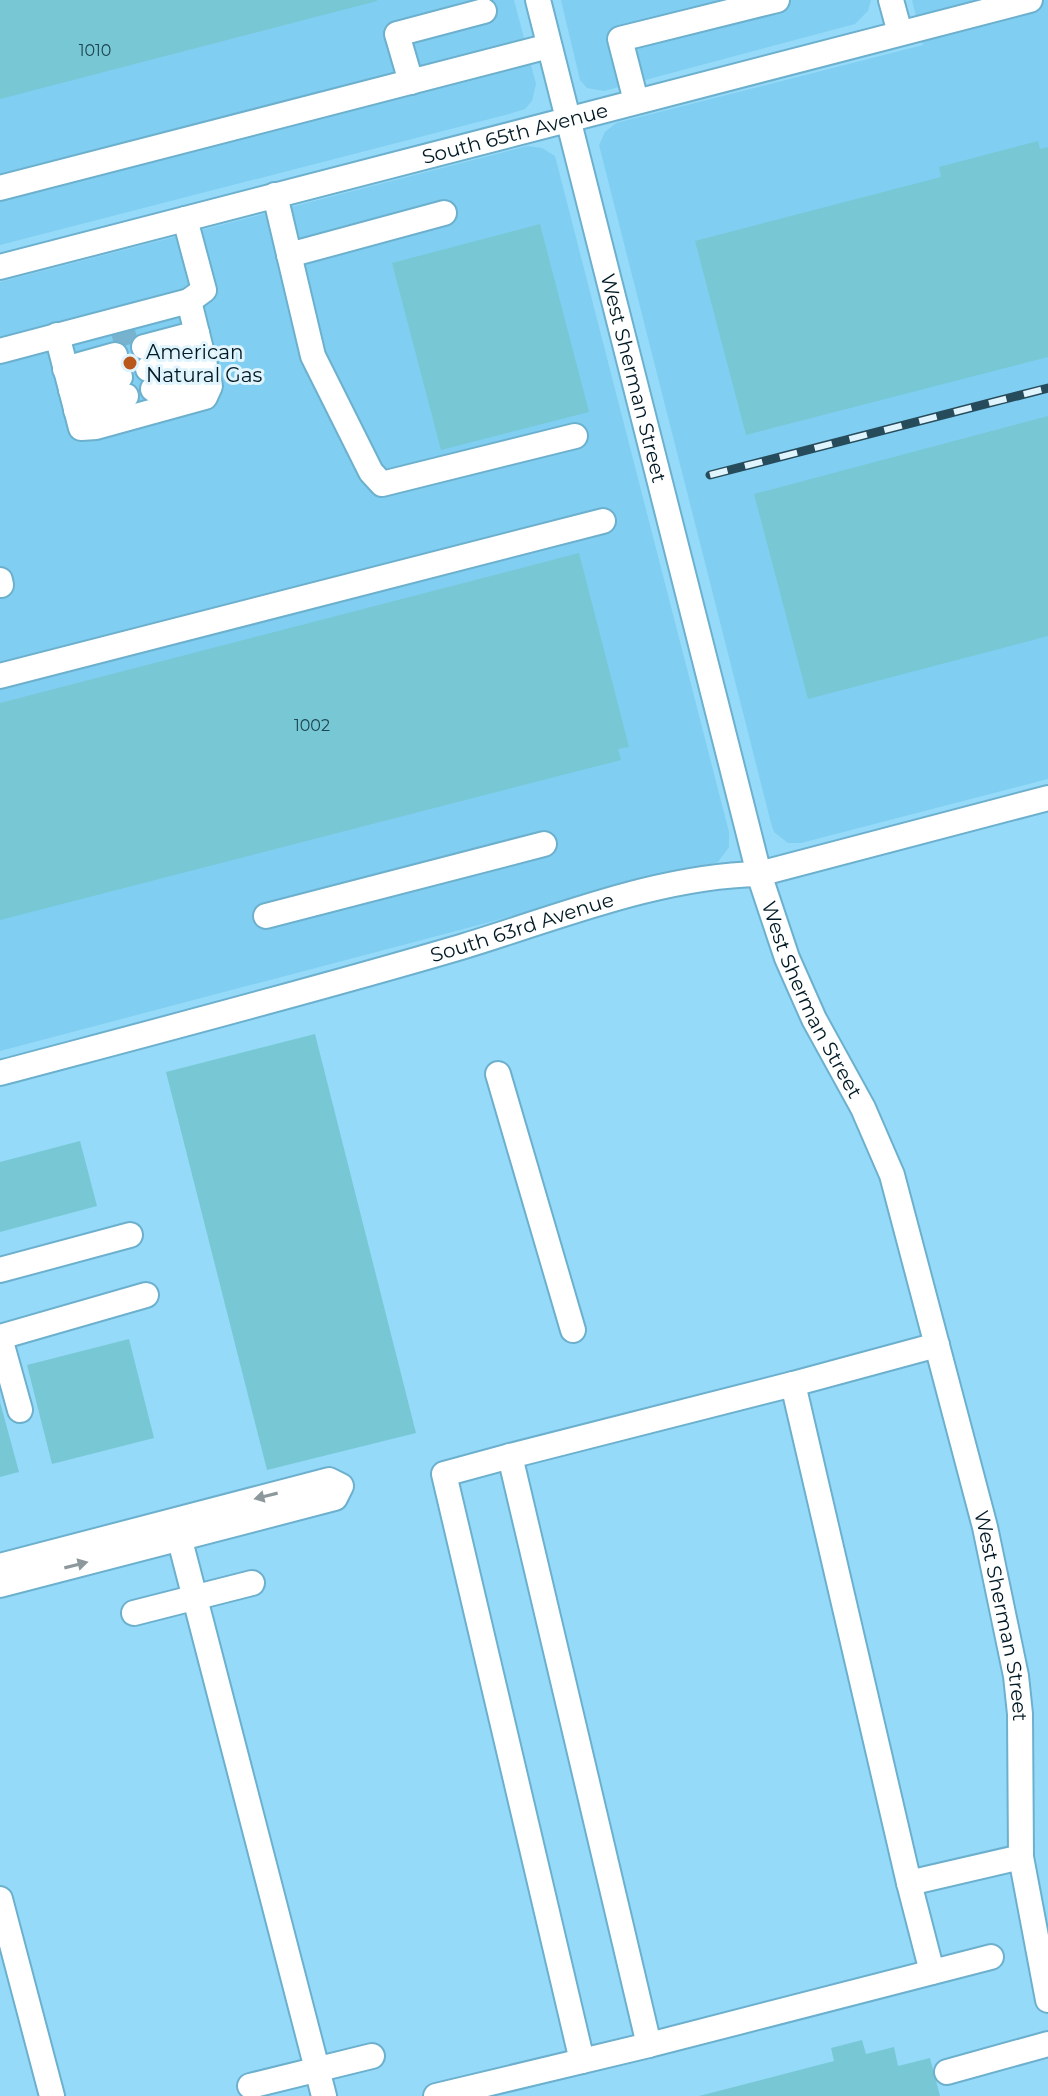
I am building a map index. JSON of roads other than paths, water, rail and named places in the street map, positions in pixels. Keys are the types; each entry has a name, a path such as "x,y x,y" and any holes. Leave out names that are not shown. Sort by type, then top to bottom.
{"street":[{"name":"West Sherman Street","path":"538,0 759,874 792,971 814,1019 863,1108 892,1175 985,1527 1016,1676 1020,1714 1021,1857 1030,1922 1048,2000"},
{"path":"636,101 620,39 777,0"},
{"path":"891,0 900,33"},
{"name":"South 65th Avenue","path":"0,267 1030,0"},
{"path":"411,82 397,34 484,11"},
{"path":"0,188 549,46"},
{"path":"275,195 313,356 371,472 382,484 575,436"},
{"path":"289,255 444,213"},
{"path":"66,371 81,428 109,424 205,397 210,386 198,336 204,290 185,219"},
{"path":"198,336 146,358 198,336"},
{"path":"66,371 198,336"},
{"path":"0,351 66,371 118,366 66,371"},
{"path":"0,676 603,521"},
{"name":"South 63rd Avenue","path":"0,1073 320,987 563,915 714,875 759,874 1048,798"},
{"path":"266,916 544,844"},
{"path":"498,1074 573,1330"},
{"path":"0,1270 130,1235"},
{"path":"20,1410 0,1338 146,1295"},
{"path":"582,2061 444,1474 937,1345"},
{"path":"793,1384 932,1972"},
{"path":"510,1456 649,2045"},
{"path":"0,1566 176,1529 335,1498 341,1486 329,1480 176,1529 0,1585"},
{"path":"176,1529 324,2096"},
{"path":"134,1613 252,1583"},
{"path":"909,1883 1021,1857"},
{"path":"0,1899 52,2096"},
{"path":"436,2096 991,1957"},
{"path":"947,2072 1048,2044"},
{"path":"250,2086 372,2056"}],"tunnel":[{"path":"112,337 139,329"}],"railway":[{"path":"710,475 1048,388"}],"place":[{"name":"American Natural Gas","path":"130,363"}]}
